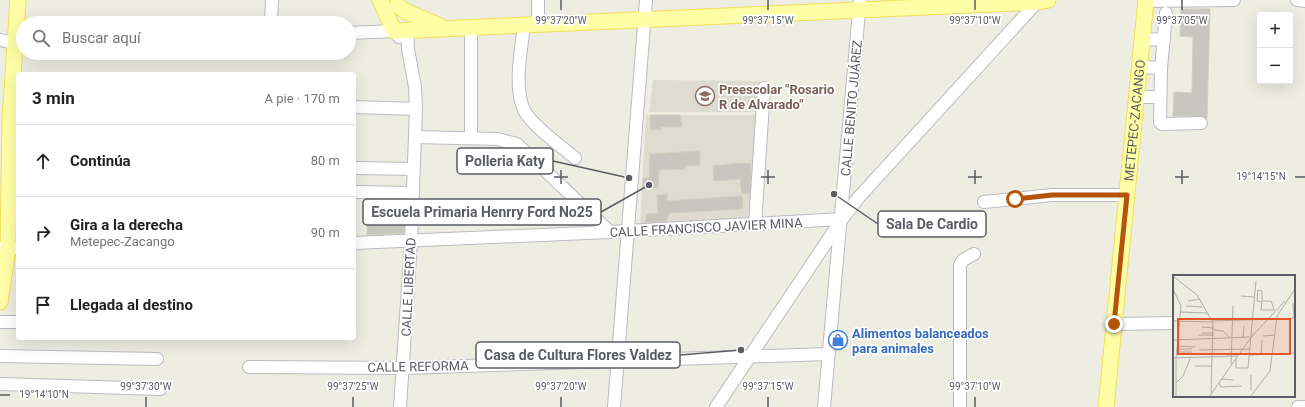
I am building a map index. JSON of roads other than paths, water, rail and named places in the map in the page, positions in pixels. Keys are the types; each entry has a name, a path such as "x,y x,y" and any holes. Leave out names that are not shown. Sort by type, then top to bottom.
{"main road":[{"path":"18,0 18,16"},
{"path":"380,0 400,30"},
{"name":"METEPEC-ZACANGO","path":"1106,407 1145,0"},
{"path":"400,30 471,29 859,5 1041,1"},
{"path":"396,2 400,30"},
{"path":"396,2 407,12 449,29"},
{"path":"0,302 9,248 5,121 16,60"}],"street":[{"path":"271,16 272,0"},
{"path":"538,0 520,65 519,88 525,111 575,158"},
{"path":"614,407 646,19 646,0"},
{"path":"1145,0 1234,0"},
{"path":"1297,0 1305,1"},
{"path":"716,407 842,219 859,197 1041,1"},
{"name":"CALLE BENITO JUÁREZ","path":"824,407 842,219 859,5"},
{"path":"1166,13 1161,68 1161,123 1201,123"},
{"path":"470,138 471,29"},
{"path":"356,33 400,30"},
{"name":"CALLE LIBERTAD","path":"400,30 408,49 414,73 416,109 411,242 400,407"},
{"path":"1142,40 1164,39"},
{"path":"0,40 16,43"},
{"path":"1139,67 1161,68"},
{"path":"755,224 764,88"},
{"path":"1136,97 1160,97"},
{"path":"356,107 416,109"},
{"path":"415,137 497,138 517,144 610,232"},
{"path":"356,168 413,169"},
{"path":"356,192 413,193"},
{"path":"984,202 1052,195 1127,195"},
{"name":"CALLE FRANCISCO JAVIER MINA","path":"356,243 411,242 842,219"},
{"path":"960,407 960,265 963,260 974,254"},
{"path":"0,322 16,322"},
{"path":"1114,324 1173,323"},
{"name":"CALLE REFORMA","path":"248,367 403,368 828,354"},
{"path":"0,356 157,359"},
{"path":"0,384 160,389"},
{"path":"1298,407 1305,407"}],"place":[{"name":"Preescolar \"Rosario R de Alvarado\"","path":"705,96"},
{"name":"Polleria Katy","path":"629,178"},
{"name":"Escuela Primaria Henrry Ford No25","path":"649,185"},
{"name":"Sala De Cardio","path":"834,194"},
{"name":"Alimentos balanceados para animales","path":"838,340"},
{"name":"Casa de Cultura Flores Valdez","path":"741,350"}]}
